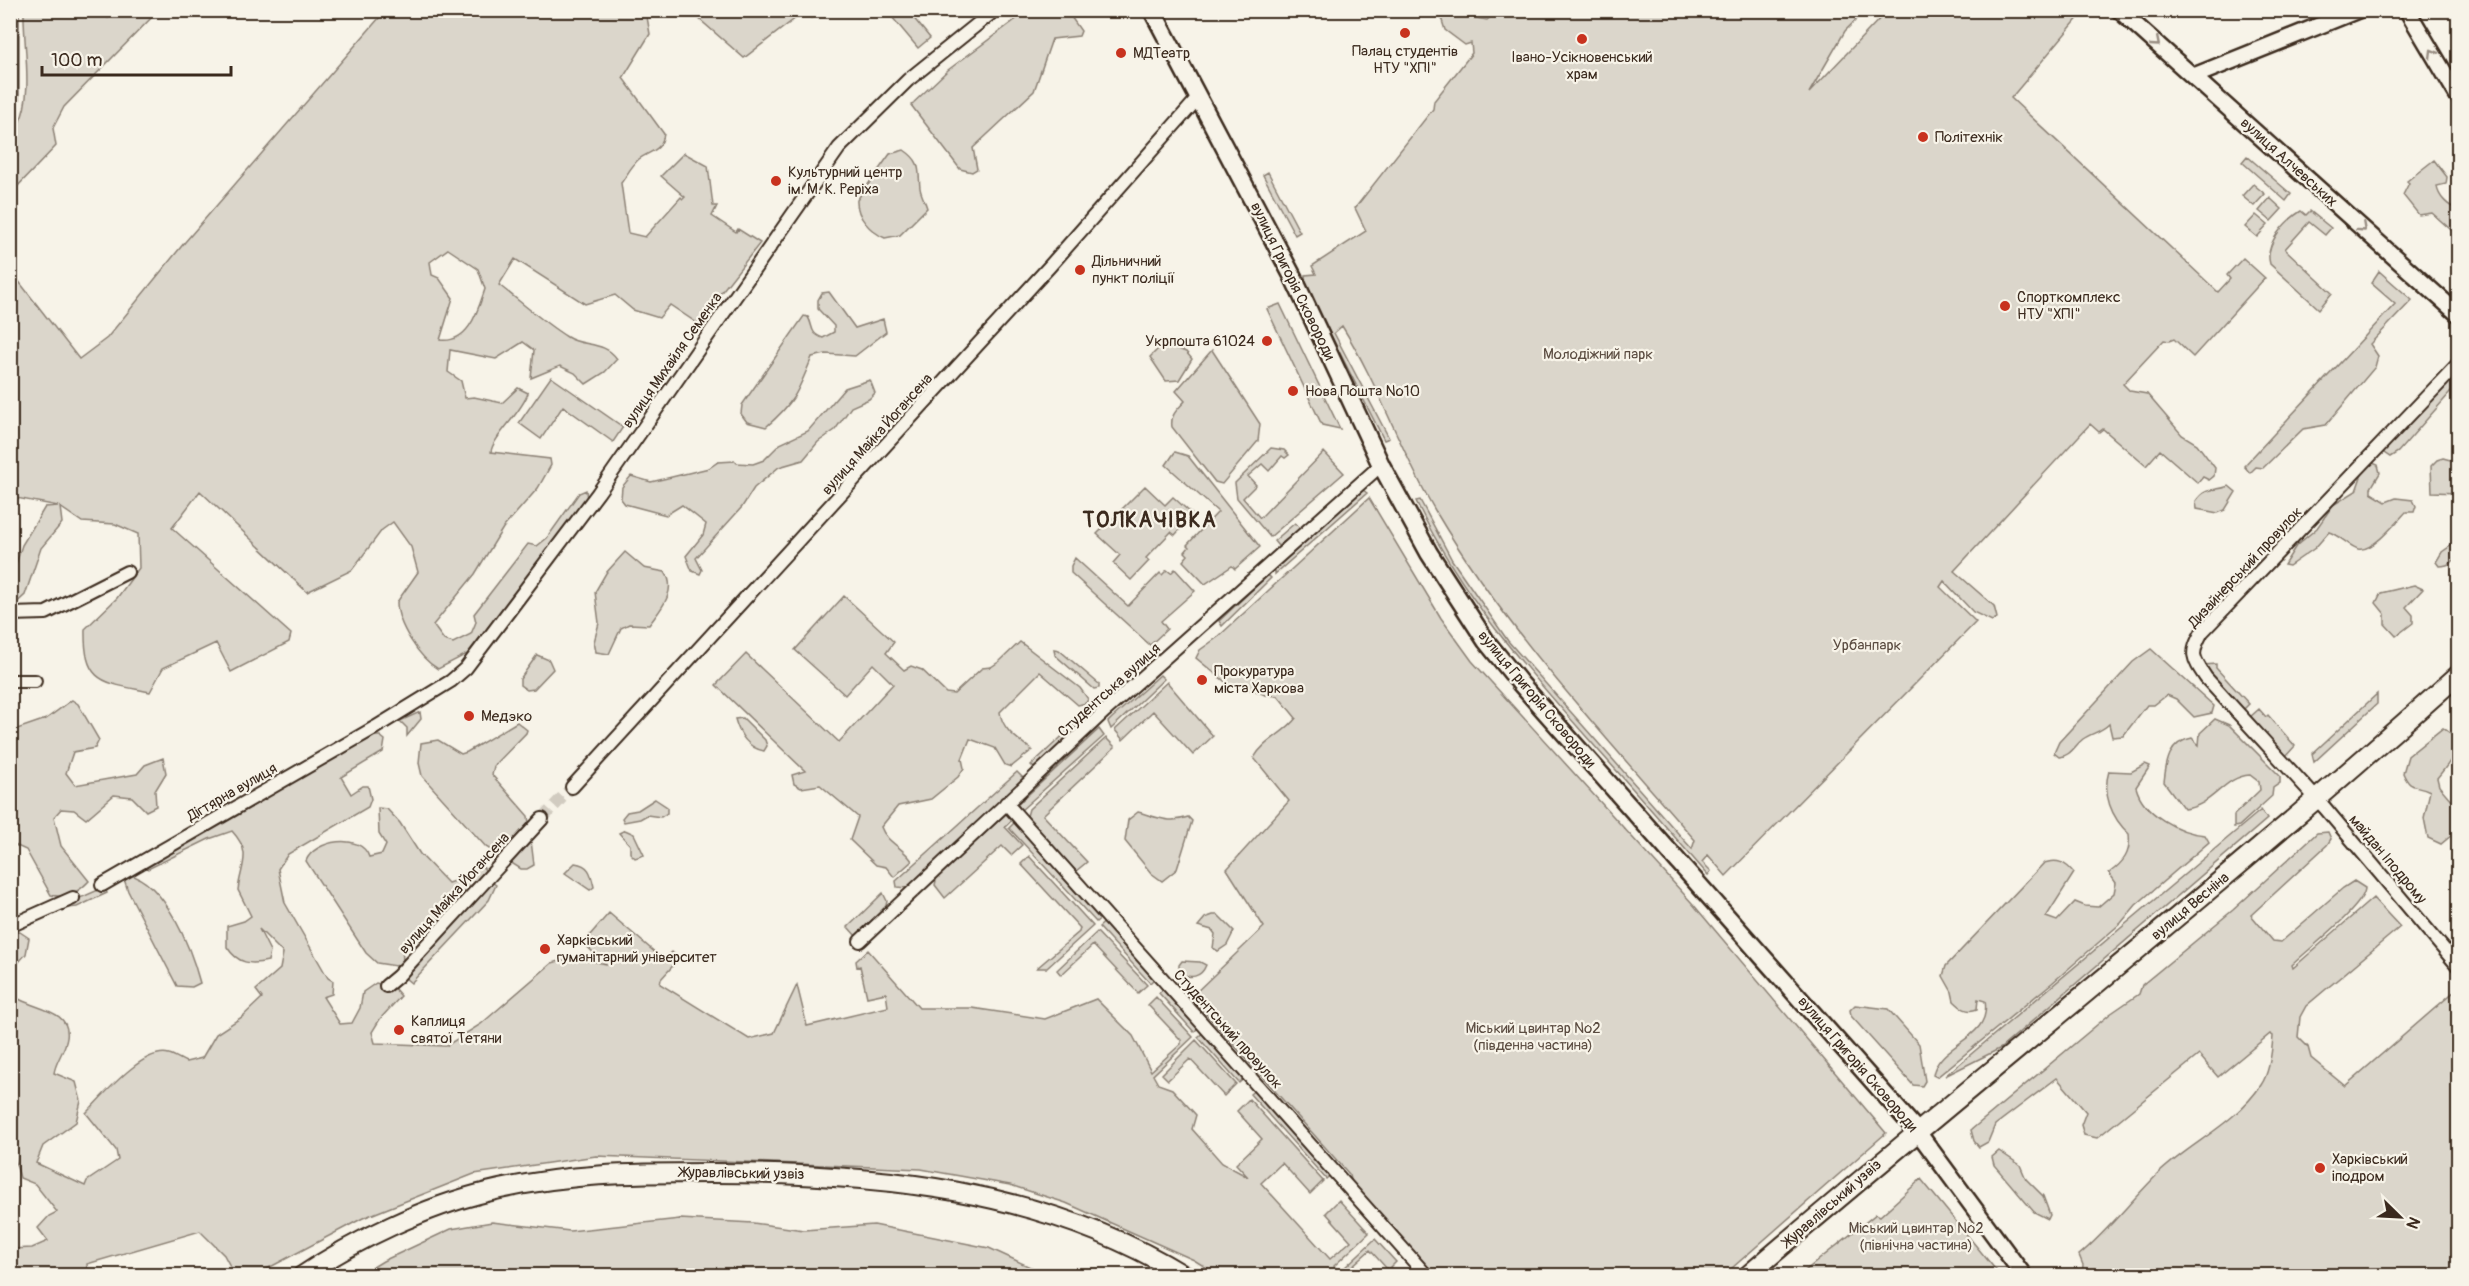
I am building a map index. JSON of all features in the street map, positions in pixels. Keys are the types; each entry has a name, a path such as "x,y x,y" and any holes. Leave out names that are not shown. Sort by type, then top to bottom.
{"main road":[{"name":"вулиця Григорія Сковороди","path":"1152,10 1293,277 1382,465 1445,582 1486,641 1917,1131"},
{"name":"вулиця Весніна","path":"1917,1131 2317,800 2458,675"},
{"name":"Журавлівський узвіз","path":"1747,1275 1917,1131"},
{"name":"Журавлівський узвіз","path":"302,1275 395,1224 484,1192 586,1174 643,1172 801,1173 914,1183 981,1196 1094,1231 1143,1252 1185,1275"}],"street":[{"name":"вулиця Михайля Семенка","path":"376,727 451,681 466,668 598,493 839,148 908,80 995,10"},
{"name":"вулиця Алчевських","path":"2119,10 2458,314"},
{"path":"2194,76 2358,10"},
{"path":"2407,10 2458,96"},
{"name":"вулиця Майка Йогансена","path":"572,787 1035,283 1199,97"},
{"name":"Дизайнерський провулок","path":"2317,800 2206,678 2195,661 2193,649 2202,632 2458,364"},
{"name":"Студентська вулиця","path":"860,941 1006,803 1382,465"},
{"path":"10,614 45,613 127,572"},
{"path":"10,681 35,681"},
{"name":"Дігтярна вулиця","path":"102,885 376,727"},
{"name":"майдан Іподрому","path":"2317,800 2458,966"},
{"name":"Студентський провулок","path":"1006,803 1427,1275"},
{"name":"вулиця Майка Йогансена","path":"386,986 398,976 542,819"},
{"path":"10,926 73,898"},
{"name":"вулиця Григорія Сковороди","path":"1917,1131 2024,1275"}],"green space":[{"path":"11,10 19,11 19,123 26,98 27,84 24,11 97,11 108,18 114,11 158,11 64,107 53,128 56,146 16,188 11,205"},
{"path":"386,10 646,11 650,34 623,78 664,134 661,144 636,161 621,183 628,233 645,237 681,197 683,199 685,197 661,176 684,153 708,166 713,206 717,206 712,216 736,232 738,229 760,243 697,323 670,305 659,318 633,310 615,295 585,304 515,259 499,285 567,337 606,349 617,359 605,372 586,384 575,373 560,366 531,378 534,350 523,342 496,359 450,350 448,372 461,381 465,398 474,397 502,403 518,388 528,393 520,408 496,439 491,452 550,459 551,465 538,488 503,528 475,574 433,625 444,640 453,643 471,634 476,622 474,614 528,544 537,546 547,538 579,493 586,490 587,501 467,654 438,669 410,640 401,620 397,602 418,572 411,547 393,522 382,530 352,570 307,592 200,491 172,528 291,634 289,642 231,672 216,643 163,668 150,692 119,686 99,677 92,670 88,661 86,647 85,629 117,598 139,568 138,534 115,524 82,522 60,507 62,523 41,548 25,595 11,608 11,571 14,570 22,545 45,507 58,506 11,497 10,270 79,359 107,338 185,242","holes":["448,249 478,269 485,289 471,324 458,337 440,340 453,298 439,278 432,275 430,262"]},
{"name":"Молодіжний парк","path":"1499,10 1865,11 1845,31 1809,93 1887,11 2085,10 2011,98 2218,292 2230,279 2227,275 2243,258 2265,278 2193,357 2174,339 2164,340 2123,384 2130,391 2147,394 2182,435 2197,444 2215,468 2214,476 2209,480 2203,477 2198,483 2160,450 2146,466 2103,429 2099,432 2090,424 1954,571 1994,606 1997,618 1992,621 1973,612 1944,581 1940,587 1976,622 1726,876 1708,855 1702,862 1711,871 1708,875 1498,633 1454,570 1416,501 1420,500 1452,560 1508,641 1692,849 1695,840 1558,682 1525,641 1464,556 1423,489 1367,372 1342,326 1334,333 1389,438 1384,440 1306,286 1305,275 1316,274 1312,266 1366,231 1355,208 1433,109 1434,101 1472,53 1471,43 1465,45 1445,30 1439,11 1464,11 1471,17 1487,20"},
{"path":"690,11 805,11 744,58"},
{"path":"805,11 821,11 811,18"},
{"path":"887,11 908,11 930,38 918,48"},
{"path":"1027,11 1067,11 1081,31 1079,36 1052,39 1034,91 973,148 977,169 972,172 960,169 911,105 948,70"},
{"path":"904,150 914,158 916,163 927,208 900,235 885,238 865,223 859,212 857,200 890,154"},
{"path":"2247,156 2291,194 2286,201 2242,162"},
{"path":"2434,160 2447,177 2446,184 2437,186 2439,194 2448,204 2458,209 2458,236 2432,213 2419,215 2403,195 2409,183 2407,181"},
{"path":"1268,172 1300,232 1295,235 1263,175"},
{"path":"2253,184 2265,194 2254,206 2242,196"},
{"path":"2270,198 2282,209 2271,221 2259,211"},
{"path":"2301,211 2306,215 2310,211 2331,228 2325,235 2309,222 2285,249 2332,293 2319,309 2270,264 2270,249 2277,234"},
{"path":"2256,215 2268,225 2257,237 2245,227"},
{"path":"2379,271 2412,300 2370,344 2378,356 2375,367 2326,425 2303,429 2263,468 2256,467 2250,473 2244,466 2395,304 2371,283"},
{"path":"829,292 855,328 883,319 886,332 855,356 826,354 812,357 794,396 775,419 766,427 747,422 741,414 742,405 804,316 808,317 814,332 819,336 823,338 834,332 834,326 818,309 818,300 822,293"},
{"path":"1280,304 1340,429 1322,425 1267,309"},
{"path":"1167,345 1186,352 1192,359 1179,380 1166,381 1150,357 1159,348"},
{"path":"1212,350 1260,424 1258,441 1222,484 1215,482 1172,427 1175,413 1185,401 1176,391"},
{"path":"2458,369 2458,384 2398,452 2390,457 2384,453 2383,447"},
{"path":"551,377 623,427 613,442 563,406 541,439 519,423"},
{"path":"870,380 875,393 869,399 851,407 835,430 818,442 803,460 779,467 754,488 742,507 696,558 702,570 700,574 692,571 686,556 703,535 706,524 682,505 666,515 625,504 621,499 622,487 631,476 651,482 709,468 718,462 735,461 753,464 764,460 780,444 808,431 845,388"},
{"path":"1271,448 1284,450 1289,455 1285,458 1282,456 1269,471 1262,464 1248,476 1256,485 1243,498 1260,518 1324,452 1344,473 1270,537 1237,498 1235,483"},
{"path":"1175,452 1188,456 1260,547 1235,569 1232,566 1205,584 1183,561 1188,555 1185,552 1189,547 1187,545 1218,512 1166,465"},
{"path":"2443,458 2458,462 2458,493 2432,492 2431,466"},
{"path":"2370,462 2378,465 2380,473 2371,488 2371,493 2386,502 2396,498 2413,500 2416,506 2414,512 2406,512 2384,536 2363,549 2355,548 2329,532 2315,548 2289,566 2284,565 2296,546 2317,528 2333,505 2356,491 2363,471"},
{"path":"1145,486 1165,505 1173,497 1193,515 1175,535 1171,532 1146,558 1149,561 1131,580 1113,563 1120,555 1097,534"},
{"path":"2229,486 2236,492 2225,510 2218,513 2197,509 2196,501 2203,493"},
{"path":"1363,490 1367,493 1275,574 1275,567"},
{"name":"Міський цвинтар №2 (південна частина)","path":"1369,498 1441,618 1472,661 1692,903 1886,1133 1724,1275 1434,1275 1353,1189 1350,1175 1191,997 1264,927 1227,869 1289,801 1254,758 1296,718 1278,696 1265,695 1254,690 1234,689 1196,658 1200,650 1218,637"},
{"path":"1295,523 1301,529 1278,546 1274,541"},
{"path":"2455,543 2458,550 2454,560 2447,565 2439,566 2436,562 2442,552"},
{"path":"625,552 644,568 665,572 670,586 669,593 649,625 629,624 621,628 609,654 596,652 594,642 599,623 595,592 606,573"},
{"path":"1075,558 1128,606 1160,573 1162,575 1167,570 1171,573 1175,569 1195,591 1161,621 1167,629 1150,645 1071,573 1071,566"},
{"path":"1268,575 1271,578 1222,626 1219,621"},
{"path":"2414,585 2423,589 2406,607 2413,615 2413,623 2396,636 2385,624 2385,614 2376,603 2381,593"},
{"path":"844,596 894,642 886,653 904,670 911,666 922,670 946,693 954,694 982,668 991,667 1000,661 1020,642 1080,688 1088,699 1086,703 1078,705 1040,672 1000,712 1007,729 1032,750 1011,767 1005,765 995,748 970,739 962,759 964,768 958,777 931,799 898,806 881,827 887,837 912,861 894,877 886,867 876,865 850,840 858,817 820,785 801,788 794,784 792,775 805,771 716,685 746,654 839,742 893,684 873,664 845,695 795,650"},
{"path":"1054,649 1059,650 1099,684 1099,688 1094,689 1055,655"},
{"path":"2151,649 2214,706 2212,713 2194,717 2176,699 2167,695 2154,705 2147,705 2123,736 2112,737 2109,724 2083,739 2067,755 2059,757 2054,753 2059,742 2133,662"},
{"path":"537,655 549,660 553,669 534,689 527,690 520,685 520,679"},
{"path":"2216,664 2216,668 2249,704 2243,710 2208,674 2204,665"},
{"path":"1160,675 1164,679 1111,729 1108,722"},
{"path":"1167,682 1213,736 1193,755 1153,711 1123,740 1115,730"},
{"path":"2377,694 2377,704 2314,762 2312,754"},
{"path":"72,700 78,704 99,740 95,748 73,752 66,773 75,785 137,774 145,765 163,758 166,773 155,791 156,806 146,811 132,797 114,795 86,819 74,810 61,809 54,817 61,846 89,881 72,894 57,896 51,895 26,850 15,845 11,847 10,738 14,730 46,719"},
{"path":"1096,705 1100,709 1035,769 1031,765"},
{"path":"2259,709 2266,717 2268,715 2295,746 2286,756 2250,717"},
{"path":"420,712 421,719 407,736 407,728 400,721"},
{"path":"743,718 765,740 767,746 764,751 753,747 742,735 735,719"},
{"path":"2215,719 2229,725 2280,776 2280,783 2273,788 2272,796 2239,826 2234,827 2234,815 2260,790 2259,782 2250,775 2232,781 2203,803 2184,809 2164,782 2168,760 2174,748 2184,740 2192,738 2199,745 2200,733"},
{"path":"517,722 527,730 526,733 494,766 492,775 528,816 534,865 527,869 521,869 486,847 422,776 419,763 421,743 438,740 461,754"},
{"path":"2443,728 2451,734 2456,746 2455,753 2437,778 2439,786 2458,808 2458,830 2441,844 2428,838 2424,818 2430,791 2411,785 2403,773 2408,756"},
{"path":"1099,729 1104,736 1020,811 1018,804"},
{"path":"370,736 380,736 385,740 383,752 341,777 351,794 363,786 368,786 371,799 368,807 288,854 278,869 285,903 328,978 333,981 332,994 323,997 340,1024 352,1023 360,1008 363,992 376,983 394,988 401,996 380,1019 372,1032 375,1043 446,1046 481,1024 552,963 573,957 606,964 583,943 609,913 664,960 672,952 679,959 661,979 660,984 749,1039 774,1033 797,985 807,1026 888,1007 886,993 867,997 860,966 857,967 856,961 868,950 919,1008 972,1008 1045,1019 1096,999 1133,1036 1151,1071 1181,1044 1181,1040 1148,1005 1156,997 1193,1037 1153,1075 1158,1084 1172,1089 1196,1115 1192,1129 1222,1163 1248,1177 1236,1164 1262,1139 1237,1111 1249,1099 1323,1181 1310,1194 1282,1163 1261,1183 1330,1259 1351,1241 1326,1213 1339,1200 1369,1233 1334,1266 1342,1275 1218,1275 1194,1260 1066,1203 1010,1185 921,1169 596,1156 474,1174 363,1218 261,1272 238,1273 231,1268 224,1255 200,1231 87,1264 88,1275 11,1275 11,1249 32,1248 48,1241 38,1228 49,1216 57,1212 35,1184 20,1178 11,1146 10,992 17,998 55,1014 67,1028 66,1043 54,1073 76,1082 81,1101 76,1122 43,1146 36,1163 85,1186 87,1181 118,1160 116,1150 86,1113 124,1074 147,1058 159,1054 171,1055 186,1062 202,1058 216,1034 242,1017 262,998 256,990 280,969 283,953 259,929 270,951 268,961 245,962 231,953 227,947 227,926 244,921 251,916 238,890 244,853 232,831 209,839 148,869 145,867 147,861"},
{"path":"1106,738 1115,747 1043,815 1087,862 1076,871 1029,822 1027,816 1029,809"},
{"path":"2145,764 2150,766 2136,787 2146,806 2154,814 2174,826 2205,835 2209,842 2136,905 2121,923 2052,983 1937,1077 1933,1075 1944,1055 1981,1025 1985,1014 1985,1001 1978,999 1977,1009 1967,1010 1954,1001 1943,976 1946,966 2044,863 2061,862 2074,873 2046,917 2057,921 2075,902 2098,907 2114,893 2116,883 2109,873 2119,865 2128,852 2129,834 2117,820 2110,805 2107,788 2109,771 2131,772"},
{"path":"1017,772 1025,780 907,888 897,887 896,881"},
{"path":"655,799 667,807 667,813 661,817 647,815 624,822 622,818 627,812 638,810"},
{"path":"378,808 387,809 400,823 420,854 448,883 478,868 483,867 487,873 448,913 424,932 402,945 403,962 396,966 377,963 366,953 306,861 318,848 338,842 357,844 369,857 382,854 386,845 379,834"},
{"path":"2261,810 2267,819 2001,1048 1945,1076"},
{"path":"1138,812 1169,820 1188,817 1192,821 1177,869 1162,881 1151,873 1125,841 1128,820"},
{"path":"1007,813 1014,818 1005,827 1022,845 1011,855 1002,846 945,898 935,885 937,876"},
{"path":"1017,820 1104,915 1096,922 1009,828"},
{"path":"625,830 634,834 644,855 635,858 630,853 630,845 619,833"},
{"name":"Харківський іподром","path":"2328,832 2331,839 2327,845 2251,915 2273,941 2281,942 2343,888 2354,881 2365,888 2356,906 2292,965 2293,968 2373,898 2400,927 2306,1006 2300,1017 2298,1037 2308,1047 2311,1058 2345,1086 2456,990 2458,994 2458,1275 2082,1275 2083,1265 2079,1255 2160,1172 2226,1121 2251,1098 2267,1074 2273,1036 2270,1034 2218,1077 2199,1055 2097,1138 2084,1135 2081,1125 2086,1112 2057,1078 1995,1125 1988,1142 1979,1147 1974,1141 1971,1130 2110,1014 2139,994 2142,985 2233,910 2317,833"},
{"path":"1029,856 1093,926 1047,968 1037,968 1079,932 1080,928 1021,864"},
{"path":"575,863 584,866 589,871 594,887 590,890 565,873"},
{"path":"128,874 142,880 165,903 183,936 200,983 192,987 177,986 128,891 124,879"},
{"path":"489,884 496,885 489,900 411,983 405,978 408,970"},
{"path":"105,887 107,893 77,907 67,908 73,901"},
{"path":"883,893 887,901 886,906 856,936 848,927"},
{"path":"1218,915 1234,931 1227,945 1218,951 1213,948 1215,934 1212,930 1198,926 1205,918"},
{"path":"1107,920 1158,975 1150,983 1099,927"},
{"path":"20,932 29,938 26,954 11,971 11,933"},
{"path":"1097,932 1147,985 1138,993 1093,945 1061,975 1057,970"},
{"path":"1182,961 1200,962 1206,965 1198,975 1187,976 1179,973 1179,965"},
{"path":"1167,986 1201,1025 1194,1032 1159,993"},
{"path":"1855,1005 1888,1009 1919,1044 1925,1081 1922,1086 1913,1085 1851,1016 1850,1010"},
{"path":"1206,1030 1247,1076 1239,1083 1198,1037"},
{"path":"1196,1040 1236,1084 1224,1096 1190,1059 1168,1080 1162,1074"},
{"path":"1257,1088 1333,1173 1326,1179 1250,1094"},
{"path":"1999,1151 2020,1165 2026,1179 2043,1196 2050,1215 2048,1219 2034,1212 1994,1165 1992,1157"},
{"name":"Міський цвинтар №2 (північна частина)","path":"1921,1179 2000,1275 1800,1275 1876,1214 1880,1216"},
{"path":"680,1219 753,1223 804,1230 874,1225 989,1248 1030,1267 1063,1275 360,1275 383,1261 451,1229 492,1222 570,1231"},
{"path":"1375,1239 1396,1262 1388,1270 1370,1250 1343,1274 1342,1270"}],"tunnel":[{"path":"542,819 572,787"}],"place":[{"name":"Палац студентів НТУ \"ХПІ\"","path":"1405,33"},
{"name":"Івано-Усікновенський храм","path":"1582,39"},
{"name":"МДТеатр","path":"1121,53"},
{"name":"Політехнік","path":"1923,137"},
{"name":"Культурний центр ім. М. К. Реріха","path":"776,181"},
{"name":"Дільничний пункт поліції","path":"1080,270"},
{"name":"Спорткомплекс НТУ \"ХПІ\"","path":"2005,306"},
{"name":"Укрпошта 61024","path":"1267,341"},
{"name":"Нова Пошта №10","path":"1293,391"},
{"name":"Прокуратура міста Харкова","path":"1202,680"},
{"name":"Медэко","path":"469,716"},
{"name":"Харківський гуманітарний університет","path":"545,949"},
{"name":"Каплиця святої Тетяни","path":"399,1030"},
{"name":"Харківський іподром","path":"2320,1168"}],"district":[{"name":"ТОЛКАЧІВКА","path":"1150,520"}],"park label":[{"name":"Урбанпарк","path":"1867,645"}]}
